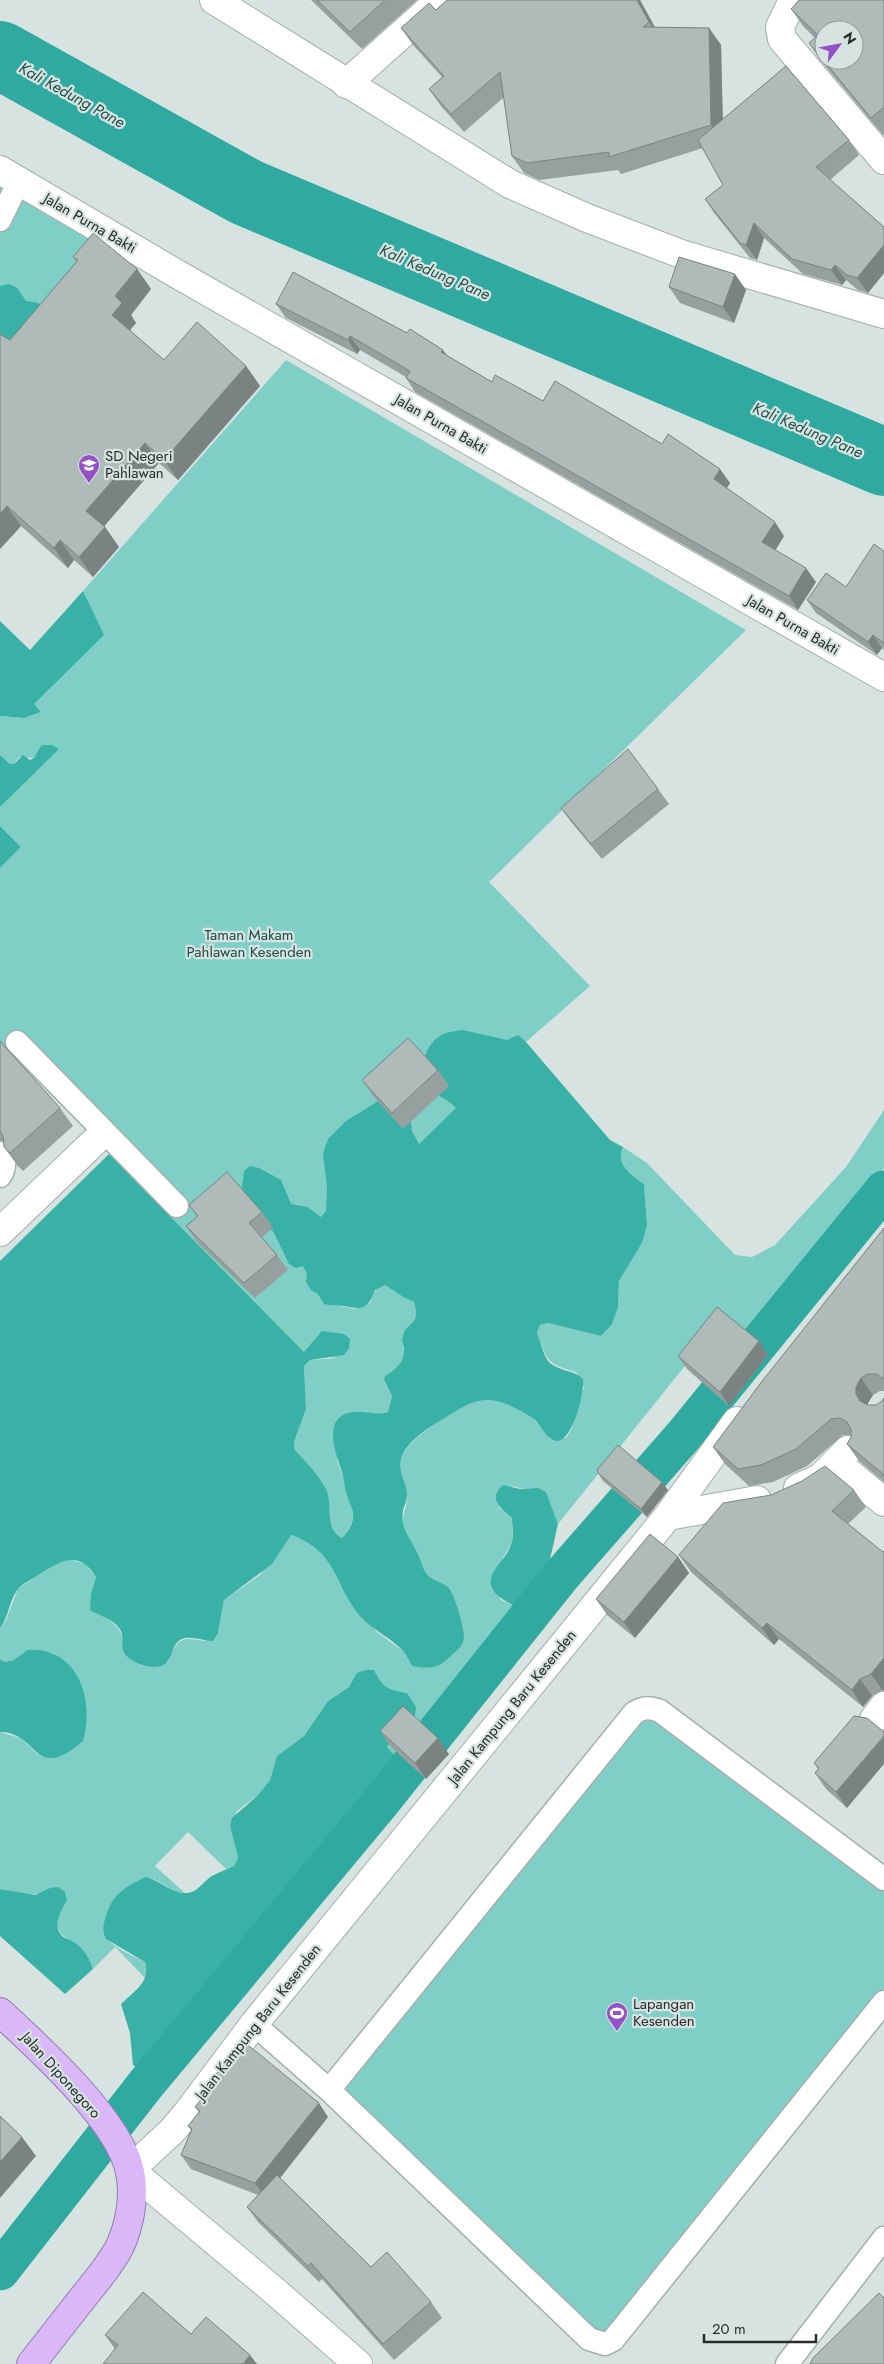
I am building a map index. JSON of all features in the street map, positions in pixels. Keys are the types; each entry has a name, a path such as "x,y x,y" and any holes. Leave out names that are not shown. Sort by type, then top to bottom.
{"highway":[{"name":"Jalan Diponegoro","path":"0,2012 60,2069 96,2111 118,2142 130,2170"},
{"path":"31,2364 112,2261 121,2244 131,2204 130,2170"}],"street":[{"path":"214,0 346,84 510,184 587,218 684,255 884,314"},
{"path":"346,84 440,0"},
{"path":"793,0 780,27 782,39 884,160"},
{"name":"Jalan Purna Bakti","path":"10,175 186,279 884,677"},
{"path":"0,1231 99,1137"},
{"name":"Jalan Kampung Baru Kesenden","path":"130,2170 177,2125 254,2024 668,1516 751,1402"},
{"path":"668,1516 777,1497 820,1478 842,1457 884,1502"},
{"path":"130,2170 358,2364"}],"lane":[{"path":"0,220 10,175"},
{"path":"17,1042 99,1137 177,1206"},
{"path":"0,1153 5,1164 0,1176"},
{"path":"329,2090 634,1713 640,1709 653,1708 660,1711 884,1879"},
{"path":"254,2024 329,2090 589,2339 605,2344 613,2340 884,2002"},
{"path":"787,2364 884,2238"}],"green space":[{"path":"0,182 106,244 0,342"},
{"name":"Taman Makam Pahlawan Kesenden","path":"286,360 746,630 489,882 590,986 526,1042 378,1183 340,1306 355,1309 370,1303 377,1289 385,1285 414,1302 416,1316 405,1330 403,1336 404,1352 402,1361 384,1381 392,1396 388,1412 380,1415 354,1412 337,1460 353,1513 352,1523 342,1538 336,1533 331,1523 329,1498 325,1486 295,1450 294,1442 306,1409 304,1366 310,1360 336,1358 304,1352 0,1043 0,868 21,847 0,826 0,807 58,749 40,747 34,758 19,757 14,764 10,764 0,755 0,716 24,718 41,712 33,704 103,635 83,591"},
{"path":"884,1110 884,1168 749,1334 725,1316 558,1524 545,1492 513,1486 499,1507 512,1518 512,1543 491,1578 501,1600 522,1610 398,1759 387,1748 392,1739 407,1693 386,1687 374,1670 328,1701 304,1736 277,1756 270,1780 257,1796 237,1811 230,1826 238,1858 234,1866 226,1869 188,1832 155,1866 185,1893 176,1892 154,1879 108,1908 103,1933 116,1946 145,1962 148,1972 146,1979 115,1947 93,1969 84,1951 64,1937 59,1931 57,1923 65,1902 65,1892 54,1889 40,1893 23,1894 0,1889 0,1732 20,1738 39,1755 66,1662 52,1653 27,1650 14,1660 5,1662 0,1659 0,1628 6,1620 18,1589 60,1561 69,1559 85,1564 96,1577 91,1593 97,1614 109,1620 120,1631 123,1650 168,1662 174,1648 180,1641 190,1639 205,1641 218,1633 224,1600 260,1575 290,1535 307,1541 320,1551 330,1564 341,1585 377,1632 404,1652 412,1666 453,1595 448,1588 427,1575 405,1531 403,1518 407,1498 401,1473 401,1460 405,1451 425,1431 466,1405 488,1398 514,1406 527,1414 538,1423 550,1439 566,1438 571,1430 584,1387 576,1372 549,1360 537,1333 540,1325 548,1323 601,1336 618,1307 619,1281 642,1243 647,1226 644,1184 630,1173 623,1164 621,1153 623,1147 647,1163 735,1255 752,1257 775,1245 846,1167"},
{"name":"Lapangan Kesenden","path":"646,1715 884,1887 884,1992 604,2337 346,2092 347,2082"}],"shaded area":[{"path":"9,284 17,288 26,301 38,303 45,308 46,320 0,345 0,286"},
{"path":"83,591 104,635 34,704 41,712 24,718 0,716 0,621 30,650"},
{"path":"43,745 52,745 59,749 0,807 0,755 10,764 14,764 23,755 30,760 34,758"},
{"path":"0,826 21,847 0,868"},
{"path":"463,1030 507,1040 518,1035 526,1042 610,1140 623,1147 621,1159 623,1164 630,1173 644,1184 647,1226 642,1243 619,1281 618,1307 612,1324 601,1336 548,1323 540,1325 537,1333 544,1353 550,1363 583,1379 582,1394 577,1414 573,1425 563,1439 557,1441 551,1439 536,1421 505,1403 485,1400 467,1405 433,1425 416,1438 403,1453 400,1465 407,1492 402,1516 404,1528 426,1573 448,1587 453,1596 464,1632 464,1640 460,1647 447,1660 433,1667 412,1666 405,1654 394,1642 359,1615 350,1603 332,1568 317,1549 306,1541 291,1535 272,1564 224,1600 218,1633 213,1641 181,1639 177,1642 167,1662 159,1667 140,1664 129,1658 123,1650 122,1636 119,1628 110,1620 90,1610 91,1593 96,1577 89,1568 75,1560 68,1560 53,1566 20,1587 15,1593 0,1628 0,1261 109,1154 304,1352 322,1331 344,1334 350,1339 349,1348 344,1355 310,1360 304,1366 306,1409 294,1442 295,1450 325,1486 329,1498 331,1523 336,1534 342,1538 350,1527 353,1515 333,1440 334,1426 343,1415 348,1413 388,1412 392,1396 384,1380 385,1376 396,1368 403,1357 402,1338 407,1327 415,1320 416,1316 414,1302 385,1285 375,1290 370,1301 364,1307 356,1308 324,1304 318,1294 311,1290 306,1282 307,1274 303,1266 296,1268 289,1264 273,1231 264,1228 241,1195 244,1171 250,1166 259,1168 281,1180 291,1204 307,1207 321,1217 326,1211 327,1187 323,1154 328,1139 346,1121 388,1095 409,1108 412,1131 419,1144 456,1108 429,1087 423,1068 428,1048 437,1038 446,1033"},
{"path":"503,1485 520,1489 538,1488 546,1492 558,1524 545,1581 522,1610 502,1599 493,1589 491,1583 492,1576 508,1551 512,1539 512,1518 500,1507 496,1499 498,1490"},
{"path":"27,1650 45,1651 59,1657 70,1666 79,1679 84,1693 86,1725 83,1741 67,1753 54,1758 45,1757 37,1753 22,1739 13,1734 0,1732 0,1659 5,1662 14,1660"},
{"path":"374,1670 386,1687 407,1693 416,1707 415,1716 403,1726 387,1747 398,1759 140,2070 133,2065 130,2033 121,2004 143,1981 146,1975 145,1962 106,1939 103,1927 111,1904 125,1889 146,1877 174,1891 189,1893 197,1889 212,1876 234,1866 238,1858 230,1826 232,1818 257,1796 270,1780 277,1756 304,1736 328,1701 349,1687 357,1673"},
{"path":"58,1887 65,1892 67,1900 58,1919 58,1929 65,1938 76,1943 84,1951 93,1969 65,1994 0,1936 0,1889 35,1895 50,1888"}],"building":[{"path":"317,0 385,0 350,32"},
{"path":"447,0 637,0 649,22 643,27 709,28 711,125 609,157 609,152 527,163 512,156 500,72 451,114 429,89 444,76 401,28 429,3 436,10"},
{"path":"799,0 884,0 884,109 871,118 831,70 864,70 864,20 814,20 814,31 791,9"},
{"path":"814,39 814,49 809,43"},
{"path":"786,66 849,140 816,167 884,227 884,245 857,278 847,275 835,265 831,270 792,259 754,223 746,245 740,243 705,199 723,185 698,140"},
{"name":"SD Negeri Pahlawan","path":"93,233 137,269 115,296 122,303 112,315 164,360 197,322 246,366 164,460 145,443 86,511 105,527 79,557 60,540 54,548 7,506 0,514 0,334 10,340 78,260 73,257"},
{"path":"679,257 735,274 723,307 669,287"},
{"path":"293,272 407,333 410,329 443,350 441,352 492,382 495,375 543,401 555,381 662,444 668,434 720,469 714,479 775,522 762,542 806,568 789,596 406,378 410,371 350,336 348,340 276,304"},
{"path":"874,544 884,551 884,643 873,635 868,642 807,600 826,573 846,587"},
{"path":"628,749 658,789 591,844 561,808"},
{"path":"408,1038 438,1070 392,1113 362,1080"},
{"path":"0,1041 60,1108 10,1153 4,1147 3,1136 0,1131"},
{"path":"227,1172 262,1212 249,1223 277,1255 244,1283 186,1226 198,1216 189,1205"},
{"path":"884,1228 884,1379 876,1374 868,1374 861,1378 856,1387 856,1394 860,1401 868,1405 876,1405 884,1398 884,1477 882,1473 847,1444 851,1437 851,1429 847,1422 840,1418 831,1419 796,1449 761,1465 738,1469 713,1447 763,1380"},
{"path":"717,1307 759,1341 720,1392 678,1356"},
{"path":"618,1445 662,1482 641,1509 598,1473 597,1470"},
{"path":"825,1466 854,1490 832,1511 884,1551 884,1658 871,1674 860,1679 852,1690 767,1623 762,1628 679,1555 723,1503 771,1495 802,1481"},
{"path":"650,1534 678,1557 624,1622 596,1599"},
{"path":"403,1706 438,1738 415,1763 380,1731"},
{"path":"854,1716 867,1718 884,1732 884,1736 836,1792 815,1773 819,1768 814,1763"},
{"path":"248,2045 319,2103 255,2183 181,2155 192,2129 188,2126 200,2111 195,2107 216,2081 213,2078 237,2047 243,2051"},
{"path":"0,2116 22,2137 0,2162"},
{"path":"277,2175 371,2267 387,2252 431,2302 383,2344 311,2263 308,2266 247,2207"},
{"path":"143,2292 191,2334 206,2317 250,2355 243,2364 103,2364 118,2345 105,2335"},
{"path":"879,2293 884,2298 884,2364 810,2364 813,2358"}],"waterway":[{"name":"Kali Kedung Pane","path":"0,55 246,192 884,462"},
{"path":"0,2271 146,2084 380,1803 560,1577 685,1434 884,1190"}],"place":[{"name":"SD Negeri Pahlawan","path":"89,484"},
{"name":"Lapangan Kesenden","path":"617,2032"}]}
